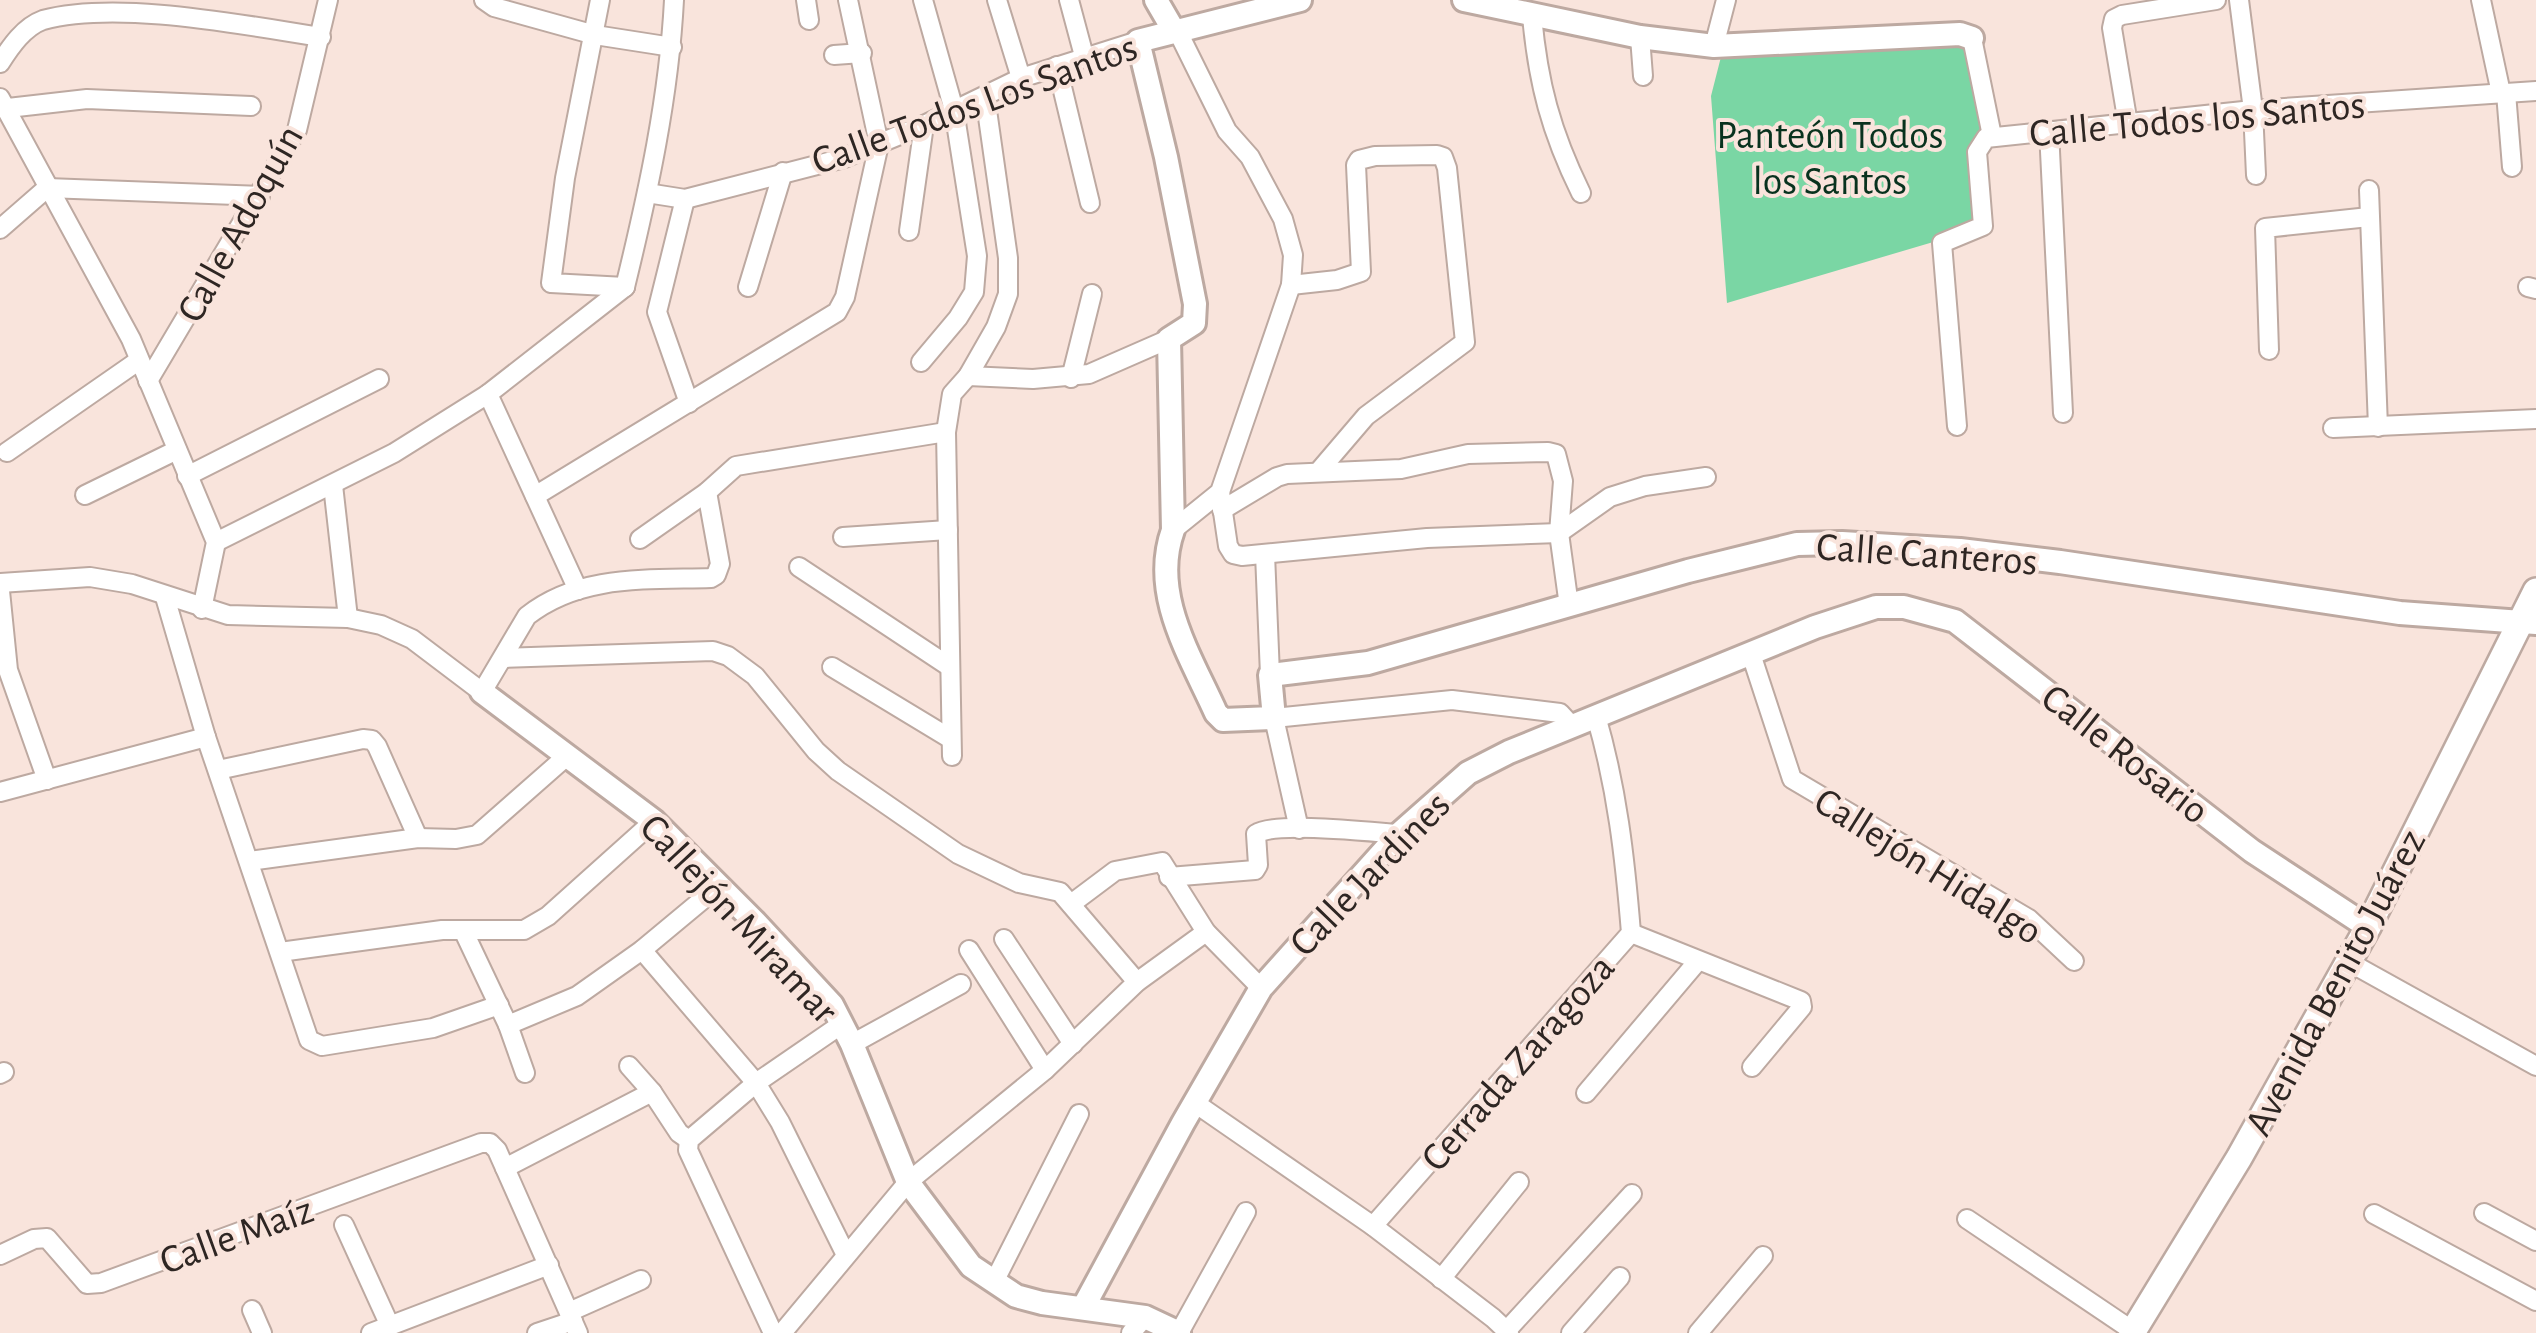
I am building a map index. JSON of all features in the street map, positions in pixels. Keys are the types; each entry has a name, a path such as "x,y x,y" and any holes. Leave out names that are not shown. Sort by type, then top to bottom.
{"main road":[{"name":"Avenida Benito Juárez","path":"2133,1332 2239,1158 2368,926 2528,623 2536,591"}],"street":[{"name":"Calle Adoquín","path":"148,381 296,130 328,0"},
{"path":"484,0 494,7 595,35 672,47"},
{"path":"600,0 565,178 551,283 625,287"},
{"path":"216,542 394,453 488,394 625,287 648,193 672,47 674,0"},
{"path":"806,0 809,20"},
{"path":"535,496 837,312 845,297 879,144 848,0"},
{"path":"922,362 974,292 977,256 954,110 923,0"},
{"path":"997,0 1020,78"},
{"path":"1069,0 1084,56"},
{"path":"1156,0 1227,131 1250,158 1284,219 1293,255 1291,285 1221,501 1230,550 1238,556 1427,538 1559,533 1610,497 1645,486 1706,476"},
{"name":"Calle Todos Los Santos","path":"648,193 685,200 844,158 924,125 1020,78 1084,56 1300,0"},
{"name":"Calle Todos los Santos","path":"1464,0 1640,37 1714,46 1960,34 1972,38 1992,136 2253,110 2536,91"},
{"path":"1714,46 1726,0"},
{"path":"2128,124 2112,28 2114,19 2216,0"},
{"path":"2240,0 2256,175"},
{"path":"2481,0 2504,93 2512,167"},
{"path":"0,63 24,32 42,20 100,10 142,10 321,37"},
{"path":"1532,16 1536,71 1565,160 1581,193"},
{"path":"1640,37 1643,76"},
{"path":"968,376 1071,378 1106,368 1169,339 1194,322 1196,304 1138,42"},
{"path":"834,55 862,53"},
{"path":"1056,66 1090,204"},
{"path":"832,668 952,747 946,432 952,394 968,376 996,327 1008,294 1008,258 985,96"},
{"path":"202,608 216,542 130,339 4,103 87,99 251,106"},
{"path":"909,231 924,125"},
{"path":"2049,131 2063,413"},
{"path":"1957,426 1942,243 1983,226 1977,152 1980,143 1992,136"},
{"path":"1291,285 1338,280 1360,272 1363,264 1356,165 1359,160 1437,154 1446,162 1464,342 1366,416 1319,471"},
{"path":"748,287 783,172"},
{"path":"0,229 47,188 260,196"},
{"path":"2369,190 2378,427"},
{"path":"685,200 657,312 689,403"},
{"path":"2269,350 2266,228 2369,217"},
{"path":"1071,378 1092,294"},
{"path":"1169,339 1173,530 1166,550 1164,580 1168,602 1216,713 1231,721 1452,700 1560,713 1572,726"},
{"path":"7,452 138,361"},
{"path":"187,476 379,379"},
{"path":"488,394 578,590"},
{"path":"2333,428 2536,419"},
{"path":"640,539 708,492 736,466 946,432"},
{"path":"85,495 176,450"},
{"path":"1173,530 1221,501 1277,476 1400,468 1468,454 1548,452 1556,454 1561,467 1559,533 1569,606"},
{"path":"333,485 348,618"},
{"path":"0,583 90,577 132,584 228,615 348,618 412,638 482,692 527,616 539,606 578,590 622,580 716,575 720,564 708,492"},
{"path":"843,537 948,530"},
{"name":"Calle Canteros","path":"1270,675 1368,663 1688,571 1797,544 1842,542 2043,560 2400,613 2528,623"},
{"path":"1265,554 1274,718 1299,828"},
{"path":"798,567 950,667"},
{"path":"0,591 4,671 46,780"},
{"path":"165,597 206,737 312,1044 322,1046 433,1028 499,1005"},
{"name":"Calle Jardines","path":"1084,1306 1262,988 1398,834 1468,773 1509,752 1876,606"},
{"name":"Calle Rosario","path":"1876,606 1904,607 1955,621 2252,850 2368,926"},
{"path":"504,658 713,652 742,664 838,771 958,854 1019,883 1060,892 1136,982"},
{"name":"Callejón Hidalgo","path":"1750,654 1792,779 2028,919 2074,961"},
{"name":"Callejón Miramar","path":"482,692 654,821 832,1005 908,1182 971,1266 1016,1296 1042,1303 1084,1306 1138,1325 1179,1333"},
{"name":"Cerrada Zaragoza","path":"1373,1226 1630,933 1625,851 1614,780 1596,716"},
{"path":"0,792 206,737"},
{"path":"218,770 372,740 418,838"},
{"path":"250,861 418,838 477,836 568,756"},
{"path":"280,952 386,936 524,930 538,924 654,821"},
{"path":"1169,877 1255,870 1258,832 1299,828 1398,834"},
{"path":"1071,904 1120,869 1161,862 1206,932 1262,988"},
{"path":"508,1024 577,996 642,950 719,886"},
{"path":"463,930 508,1024 525,1073"},
{"path":"782,1333 908,1182 1045,1070 1136,982 1206,932"},
{"path":"1630,933 1798,998 1803,1004 1752,1067"},
{"path":"1004,939 1073,1044"},
{"path":"642,950 756,1083 780,1122 846,1255"},
{"path":"969,950 1045,1070"},
{"path":"2347,961 2536,1066"},
{"path":"1586,1093 1697,962"},
{"path":"688,1140 756,1083 847,1034 961,984"},
{"path":"629,1066 688,1140"},
{"path":"573,1322 505,1168 652,1092"},
{"path":"1195,1103 1373,1226 1508,1331 1632,1194"},
{"path":"994,1282 1079,1114"},
{"path":"688,1140 688,1150 773,1333"},
{"name":"Calle Maíz","path":"0,1255 34,1239 47,1238 87,1284 101,1283 481,1143 490,1143 505,1168"},
{"path":"1441,1279 1520,1182"},
{"path":"1179,1333 1246,1212"},
{"path":"2484,1213 2536,1241"},
{"path":"2374,1214 2536,1301"},
{"path":"1967,1219 2133,1332"},
{"path":"344,1224 390,1326"},
{"path":"1698,1333 1763,1256"},
{"path":"371,1333 549,1265"},
{"path":"1571,1333 1620,1277"},
{"path":"538,1333 573,1322 641,1280"},
{"path":"252,1310 262,1333"}],"green space":[{"name":"Panteón Todos los Santos","path":"1972,38 1992,136 1987,152 1984,227 1727,303 1711,96 1723,49"}]}
